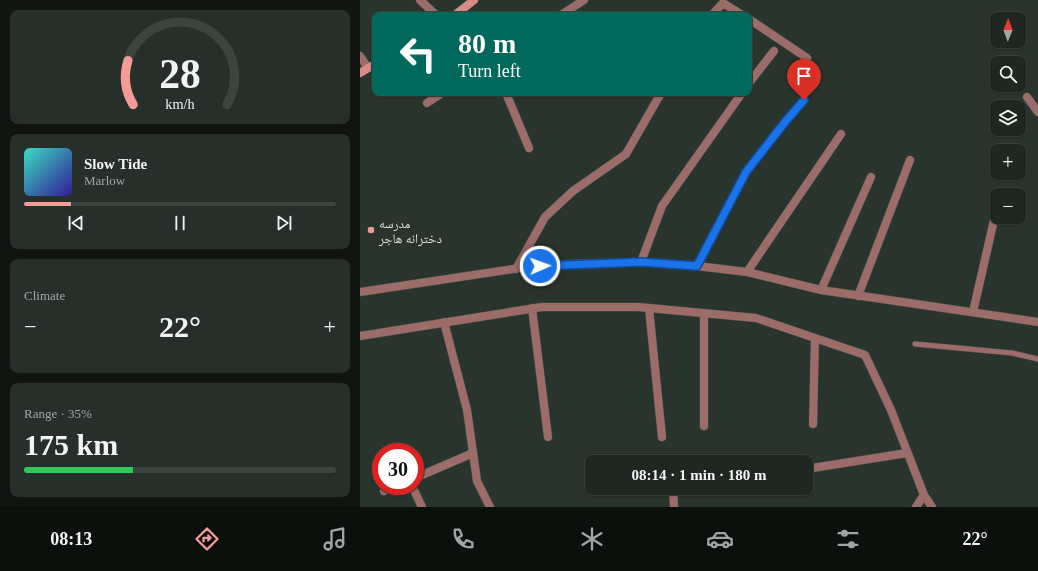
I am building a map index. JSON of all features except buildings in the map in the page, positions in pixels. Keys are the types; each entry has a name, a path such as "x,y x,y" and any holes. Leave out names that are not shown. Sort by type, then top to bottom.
{"street":[{"path":"420,0 433,12"},
{"path":"459,12 474,0"},
{"path":"566,12 584,0"},
{"path":"715,12 724,3 738,12"},
{"path":"752,21 807,58"},
{"path":"752,79 774,50"},
{"path":"360,56 371,66 360,73"},
{"path":"427,103 438,96"},
{"path":"507,96 529,148"},
{"path":"516,269 545,217 573,191 626,154 659,96"},
{"path":"641,262 662,206 740,96"},
{"path":"1027,97 1038,112"},
{"path":"697,266 746,172 804,100"},
{"path":"747,272 841,134"},
{"path":"858,296 910,160"},
{"path":"822,290 871,177"},
{"path":"973,312 993,224"},
{"path":"360,292 540,266 641,262 697,266 747,272 822,290 1038,322"},
{"path":"360,336 542,306 649,308 756,318 865,355 891,410 924,495 932,507"},
{"path":"532,308 548,437"},
{"path":"649,308 662,437"},
{"path":"704,313 704,426"},
{"path":"444,322 467,410 477,481 490,507"},
{"path":"813,424 815,338"},
{"path":"424,474 473,453"},
{"path":"813,468 907,453"},
{"path":"416,495 422,507"},
{"path":"673,495 674,507"},
{"path":"916,507 924,495"}],"lane":[{"path":"915,344 1012,353 1038,359"}],"place":[{"name":"مدرسه دخترانه هاجر","path":"371,230"}],"route":[{"path":"540,266 641,262 697,266 746,172 804,100"}]}
